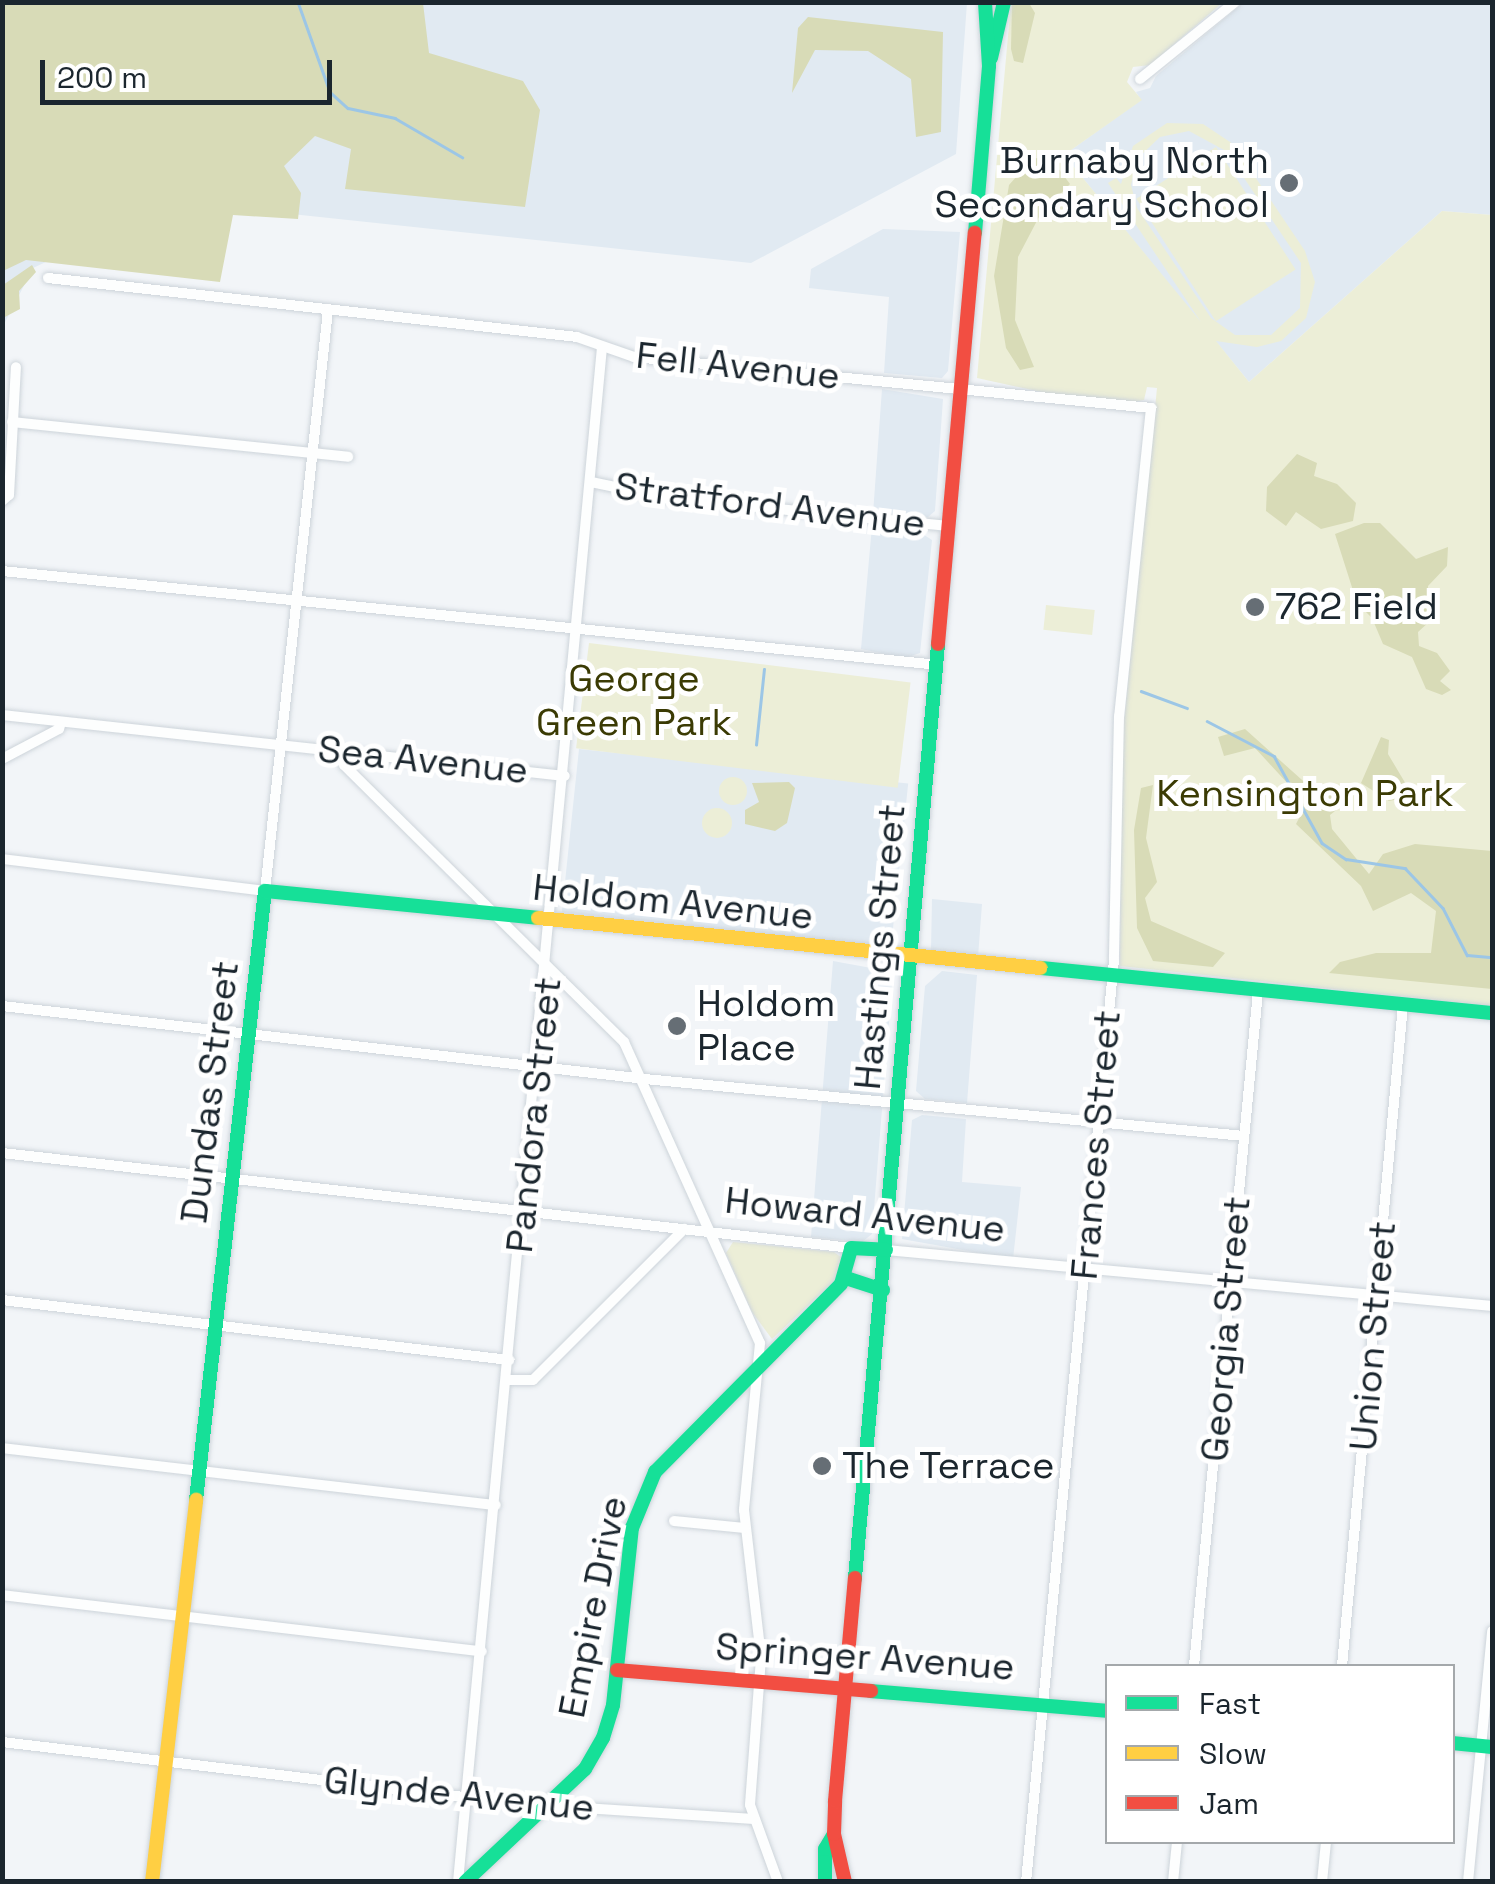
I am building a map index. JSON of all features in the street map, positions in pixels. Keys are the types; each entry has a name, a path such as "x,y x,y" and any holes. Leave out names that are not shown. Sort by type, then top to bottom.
{"street":[{"name":"Hastings Street","path":"844,1882 834,1834 962,388 988,66 985,2"},
{"name":"Hastings Street","path":"988,66 1004,2"},
{"path":"1140,78 1236,2"},
{"name":"Fell Avenue","path":"48,278 577,337 634,357 1151,408"},
{"name":"Dundas Street","path":"152,1882 250,1034 328,310"},
{"name":"Pandora Street","path":"462,1882 602,348"},
{"path":"2,501 9,494 16,367"},
{"name":"Frances Street","path":"1026,1882 1112,978 1118,733 1151,408"},
{"path":"12,422 348,457"},
{"name":"Stratford Avenue","path":"592,482 668,498 949,526"},
{"path":"2,571 938,665"},
{"name":"Sea Avenue","path":"2,715 564,776"},
{"path":"2,760 59,729 62,722"},
{"path":"339,751 344,765 624,1042 646,1079 760,1343 745,1528 761,1681 753,1819 778,1882"},
{"path":"2,858 266,890"},
{"name":"Holdom Avenue","path":"266,890 552,922 1492,1014"},
{"name":"Georgia Street","path":"1194,1664 1258,992"},
{"path":"2,1006 539,1068 1244,1136"},
{"name":"Union Street","path":"1342,1664 1403,1006"},
{"name":"Howard Avenue","path":"2,1153 851,1248 1492,1306"},
{"path":"508,1380 533,1380 684,1230"},
{"path":"851,1248 846,1278 883,1290"},
{"name":"Empire Drive","path":"462,1882 585,1769 603,1738 617,1670 639,1504 655,1472 846,1278"},
{"path":"2,1300 509,1360"},
{"path":"2,1448 496,1505"},
{"path":"674,1521 745,1528"},
{"path":"2,1595 482,1652"},
{"path":"1468,1882 1487,1746 1492,1631"},
{"name":"Springer Avenue","path":"617,1670 846,1686 1105,1711"},
{"name":"Glynde Avenue","path":"2,1742 549,1805 753,1819"},
{"path":"1455,1743 1487,1746"},
{"name":"Hastings Street","path":"826,1882 825,1849 834,1834"},
{"path":"1173,1882 1177,1844"},
{"path":"1322,1882 1326,1844"}],"shaded area":[{"path":"3,3 967,3 956,154 751,263 216,206 110,232 33,268 3,326"},
{"name":"Burnaby North Secondary School","path":"1243,3 1492,3 1492,215 1442,211 1249,382 1064,155 1141,100 1136,92 1150,88 1156,76"},
{"path":"883,229 960,232 948,371 942,378 884,373 889,297 809,288 811,269"},
{"path":"882,389 943,399 935,511 928,517 873,514"},
{"path":"872,526 918,531 932,540 920,653 905,658 861,649"},
{"path":"579,749 908,784 891,947 562,912"},
{"path":"932,899 982,904 978,957 931,950"},
{"path":"833,961 893,972 872,1234 862,1242 811,1237"},
{"path":"942,971 977,975 967,1103 925,1099 916,1091 925,986"},
{"path":"922,1115 966,1119 962,1182 1021,1187 1013,1259 902,1239 912,1120"}],"green space":[{"path":"3,2 423,3 429,53 523,81 540,110 525,207 345,189 351,149 315,136 284,166 301,193 298,219 233,215 220,282 26,260 3,271"},
{"name":"Kensington Park","path":"1011,3 1222,3 1150,65 1133,67 1127,82 1142,100 1064,155 1201,322 1108,183 1116,178 1121,184 1133,146 1167,123 1203,124 1233,144 1305,251 1315,282 1306,318 1281,341 1257,347 1216,341 1249,382 1442,211 1492,215 1492,1006 1120,966 1121,752 1157,388 1147,387 1144,400 1133,402 1046,393 977,378","holes":["1189,131 1226,151 1301,263 1300,308 1271,335 1235,335 1211,318 1137,208 1131,185 1137,159 1160,137"]},
{"path":"1012,3 1029,3 1035,13 1023,63 1014,61 1011,49"},
{"path":"808,17 943,32 941,132 916,137 911,79 868,51 815,50 792,93 798,28"},
{"path":"1216,147 1296,269 1216,321 1136,199"},
{"path":"1049,156 1070,184 1040,215 1018,257 1015,320 1034,367 1020,370 1006,348 994,276 1009,185 1032,159"},
{"path":"32,265 36,272 19,291 20,309 3,318 3,285"},
{"path":"1297,454 1317,463 1314,476 1337,484 1356,503 1353,521 1321,529 1296,512 1286,526 1266,511 1267,487"},
{"path":"1364,523 1380,523 1416,559 1448,547 1447,566 1428,586 1429,622 1418,632 1419,646 1437,653 1450,671 1440,681 1451,690 1442,695 1426,689 1412,657 1383,644 1372,618 1357,603 1335,534"},
{"path":"1046,605 1095,610 1092,635 1043,630"},
{"name":"George Green Park","path":"589,643 911,682 898,788 576,748"},
{"path":"1245,729 1311,788 1345,795 1345,803 1330,815 1332,829 1369,874 1383,854 1415,844 1492,851 1492,989 1329,973 1340,962 1376,953 1431,953 1436,911 1411,893 1373,911 1361,886 1296,824 1301,814 1290,786 1255,748 1224,756 1218,737"},
{"path":"1381,737 1389,740 1388,754 1413,796 1389,801 1361,783"},
{"path":"733,777 743,781 747,791 743,801 733,805 723,801 719,791 723,781"},
{"path":"789,782 795,788 787,823 775,831 745,824 745,810 759,802 752,783"},
{"path":"1153,785 1146,838 1157,882 1145,898 1151,921 1225,953 1213,967 1153,961 1137,928 1134,830 1141,788"},
{"path":"717,808 728,812 732,823 728,834 717,838 706,834 702,823 706,812"},
{"path":"733,1242 834,1252 842,1258 836,1279 772,1339 752,1312 726,1253"}],"waterway":[{"path":"298,2 330,92 348,108 395,118 462,157"},
{"path":"756,745 764,669"},
{"path":"1141,691 1187,708"},
{"path":"1207,721 1274,756 1322,843 1346,859 1405,868 1443,908 1467,955 1492,957"}],"traffic: fast":[{"path":"975,233 989,66 985,2"},
{"path":"991,58 1004,2"},
{"path":"855,1578 938,644"},
{"path":"196,1500 265,891 538,918"},
{"path":"1041,968 1492,1013"},
{"path":"465,1882 585,1769 603,1738 613,1705 632,1528 655,1472 841,1284 851,1248 886,1250"},
{"path":"846,1278 883,1290"},
{"path":"871,1691 1105,1711"},
{"path":"1455,1743 1492,1747"},
{"path":"825,1882 825,1849 834,1834"}],"traffic: slow":[{"path":"538,918 1041,968"},
{"path":"152,1882 196,1500"}],"traffic: jam":[{"path":"938,644 975,233"},
{"path":"845,1882 834,1834 835,1801 855,1578"},
{"path":"617,1670 871,1691"}],"place":[{"name":"Burnaby North Secondary School","path":"1289,183"},
{"name":"762 Field","path":"1255,607"},
{"name":"Holdom Place","path":"677,1026"},
{"name":"The Terrace","path":"822,1466"}]}
